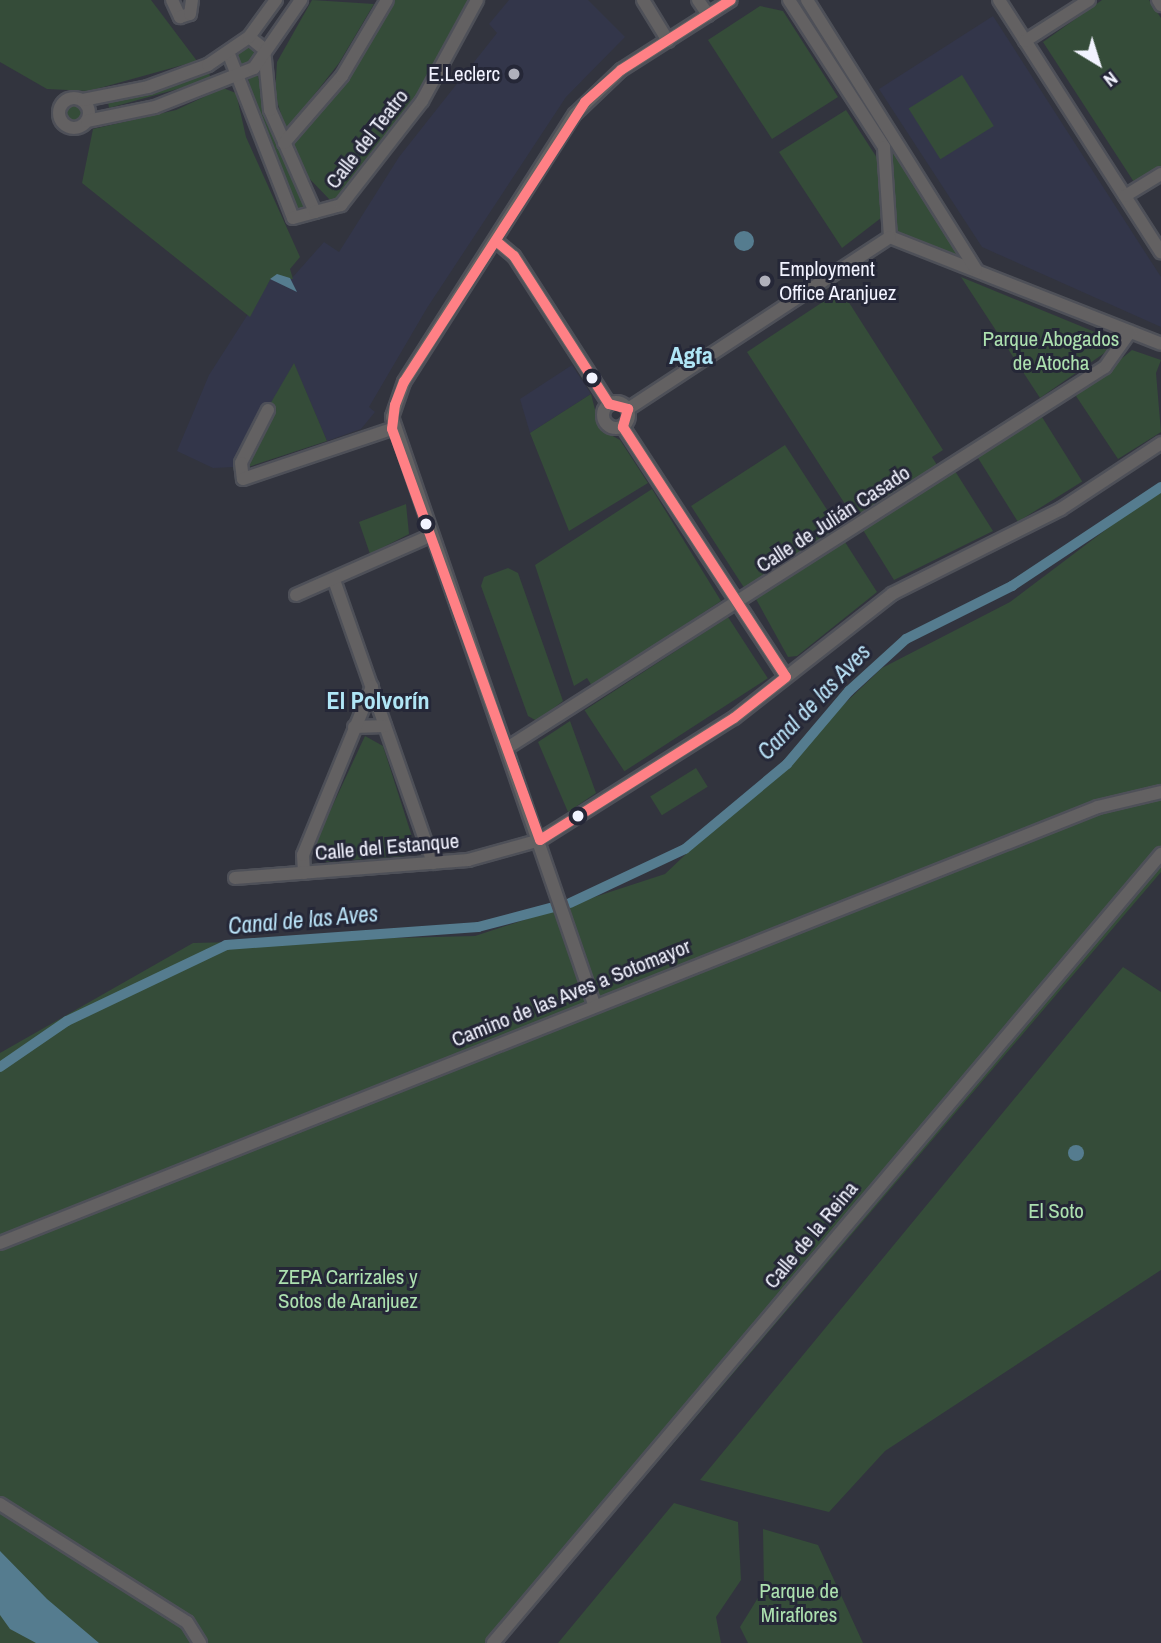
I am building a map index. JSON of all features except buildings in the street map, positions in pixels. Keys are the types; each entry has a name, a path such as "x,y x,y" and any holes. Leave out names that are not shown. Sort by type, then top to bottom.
{"street":[{"path":"276,0 249,37 228,52 148,87 83,100 67,99 59,116 69,127 155,107 241,72 264,57 301,0"},
{"path":"284,143 342,76 387,0"},
{"name":"Calle del Teatro","path":"315,212 341,205 422,101 477,0"},
{"path":"642,0 668,41"},
{"path":"698,0 708,15"},
{"path":"594,1004 540,840 392,429 404,382 585,102 668,41 731,0"},
{"path":"789,0 884,147 890,237"},
{"path":"807,0 976,269"},
{"path":"999,0 1161,252"},
{"path":"1025,41 1089,0"},
{"path":"1158,0 1161,5"},
{"path":"168,1 180,17 197,1"},
{"path":"228,52 241,72 251,123 293,218 315,212 270,110 261,43 249,37"},
{"path":"83,100 87,121"},
{"path":"1125,196 1161,174"},
{"path":"890,237 1161,344"},
{"path":"623,427 628,409 890,237"},
{"path":"496,241 514,256 609,404 628,409"},
{"name":"Calle de Julián Casado","path":"507,747 1105,367 1130,332"},
{"path":"609,404 605,422 623,427 786,677"},
{"path":"268,410 241,463 243,479 392,429"},
{"path":"540,840 734,718 892,594 1060,509 1161,443"},
{"path":"296,596 430,536"},
{"path":"334,579 433,863"},
{"path":"304,873 303,855 372,687"},
{"path":"355,727 385,726"},
{"name":"Camino de las Aves a Sotomayor","path":"0,1242 594,1004 1098,807 1161,792"},
{"name":"Calle del Estanque","path":"236,878 433,863 540,840"},
{"name":"Calle de la Reina","path":"493,1643 1161,854"},
{"path":"0,1504 187,1622 200,1643"}],"shaded area":[{"path":"509,0 588,0 625,37 566,97 427,308 369,407 375,412 361,429 327,441 294,364 234,467 213,468 177,451 209,375 271,278 292,278 324,242 339,252 399,157 497,33 489,24"},
{"path":"993,16 1161,277 1161,327 982,247 879,89"},
{"path":"744,231 751,234 754,241 751,248 744,251 737,248 734,241 737,234"},
{"path":"277,274 290,278 297,292 270,279"},
{"path":"572,365 591,394 530,433 520,399"},
{"path":"1076,1145 1082,1147 1082,1159 1076,1161 1070,1159 1068,1153 1070,1147"},
{"path":"0,1551 47,1599 99,1643 36,1643 10,1629 0,1615"}],"green space":[{"path":"0,0 151,0 197,61 89,91 47,89 0,62"},
{"path":"312,0 374,4 339,63 286,131 275,94 277,62"},
{"path":"394,0 469,0 418,98 339,200 331,201 304,173 292,146 363,56"},
{"path":"1102,0 1149,0 1161,18 1161,167 1134,182 1043,42"},
{"path":"760,6 783,11 838,97 772,139 708,40"},
{"path":"246,44 254,47 257,55 254,63 246,66 238,63 235,55 238,47"},
{"path":"208,71 211,78 199,83 109,108 108,102"},
{"path":"258,75 267,122 307,211 297,213 254,111 248,77"},
{"path":"962,75 994,126 940,159 909,108"},
{"path":"223,88 236,93 246,137 300,257 290,269 293,279 271,278 250,317 82,183 93,129 176,110"},
{"path":"863,95 964,257 961,261 895,233 890,154 858,99"},
{"path":"69,102 77,102 83,112 77,122 69,122 63,116 63,108"},
{"path":"846,110 879,161 881,218 842,248 779,152"},
{"name":"Parque Abogados de Atocha","path":"961,277 1112,339 1113,347 1040,398"},
{"path":"841,290 943,450 932,457 937,465 854,518 747,352"},
{"path":"1132,350 1161,360 1156,373 1161,432 1118,459 1076,396"},
{"path":"294,363 327,441 236,471 234,466"},
{"path":"591,394 600,429 620,440 648,483 569,531 530,433"},
{"path":"1042,417 1082,481 1018,522 978,457"},
{"path":"785,445 838,527 744,588 691,506"},
{"path":"955,471 993,531 894,580 863,530"},
{"name":"ZEPA Carrizales y Sotos de Aranjuez","path":"1161,488 1161,872 503,1643 0,1643 0,1053 193,943 475,936 665,874 882,668 1010,602"},
{"path":"652,489 721,601 592,686 587,678 574,686 535,565"},
{"path":"406,504 409,534 370,554 359,522"},
{"path":"845,542 877,592 797,656 788,657 756,599"},
{"path":"508,568 518,573 563,701 537,721 528,716 481,586 484,577"},
{"path":"728,617 768,678 624,771 585,710"},
{"path":"570,721 596,793 568,812 538,742"},
{"path":"365,736 383,746 415,846 404,856 326,862 316,852 317,839"},
{"path":"696,768 708,787 662,815 650,797"},
{"name":"El Soto","path":"1123,967 1161,992 1161,1270 885,1451 829,1512 700,1480"},
{"path":"674,1503 738,1522 741,1580 716,1617 721,1643 558,1643"},
{"name":"Parque de Miraflores","path":"763,1529 818,1545 863,1643 748,1643 740,1627 764,1588"}],"waterway":[{"name":"Canal de las Aves","path":"570,903 685,849 787,764 849,691 906,639 1012,586 1161,487"},
{"name":"Canal de las Aves","path":"0,1067 67,1021 226,945 478,927 554,907"}],"transit line":[{"path":"496,241 514,256 609,404 628,409 623,427 786,677 734,718 540,840 392,429 395,405 404,382 585,102 621,70 731,0"}],"place":[{"name":"E.Leclerc","path":"514,74"},
{"name":"Employment Office Aranjuez","path":"765,281"}],"district":[{"name":"Agfa","path":"691,356"},
{"name":"El Polvorín","path":"378,701"}]}
